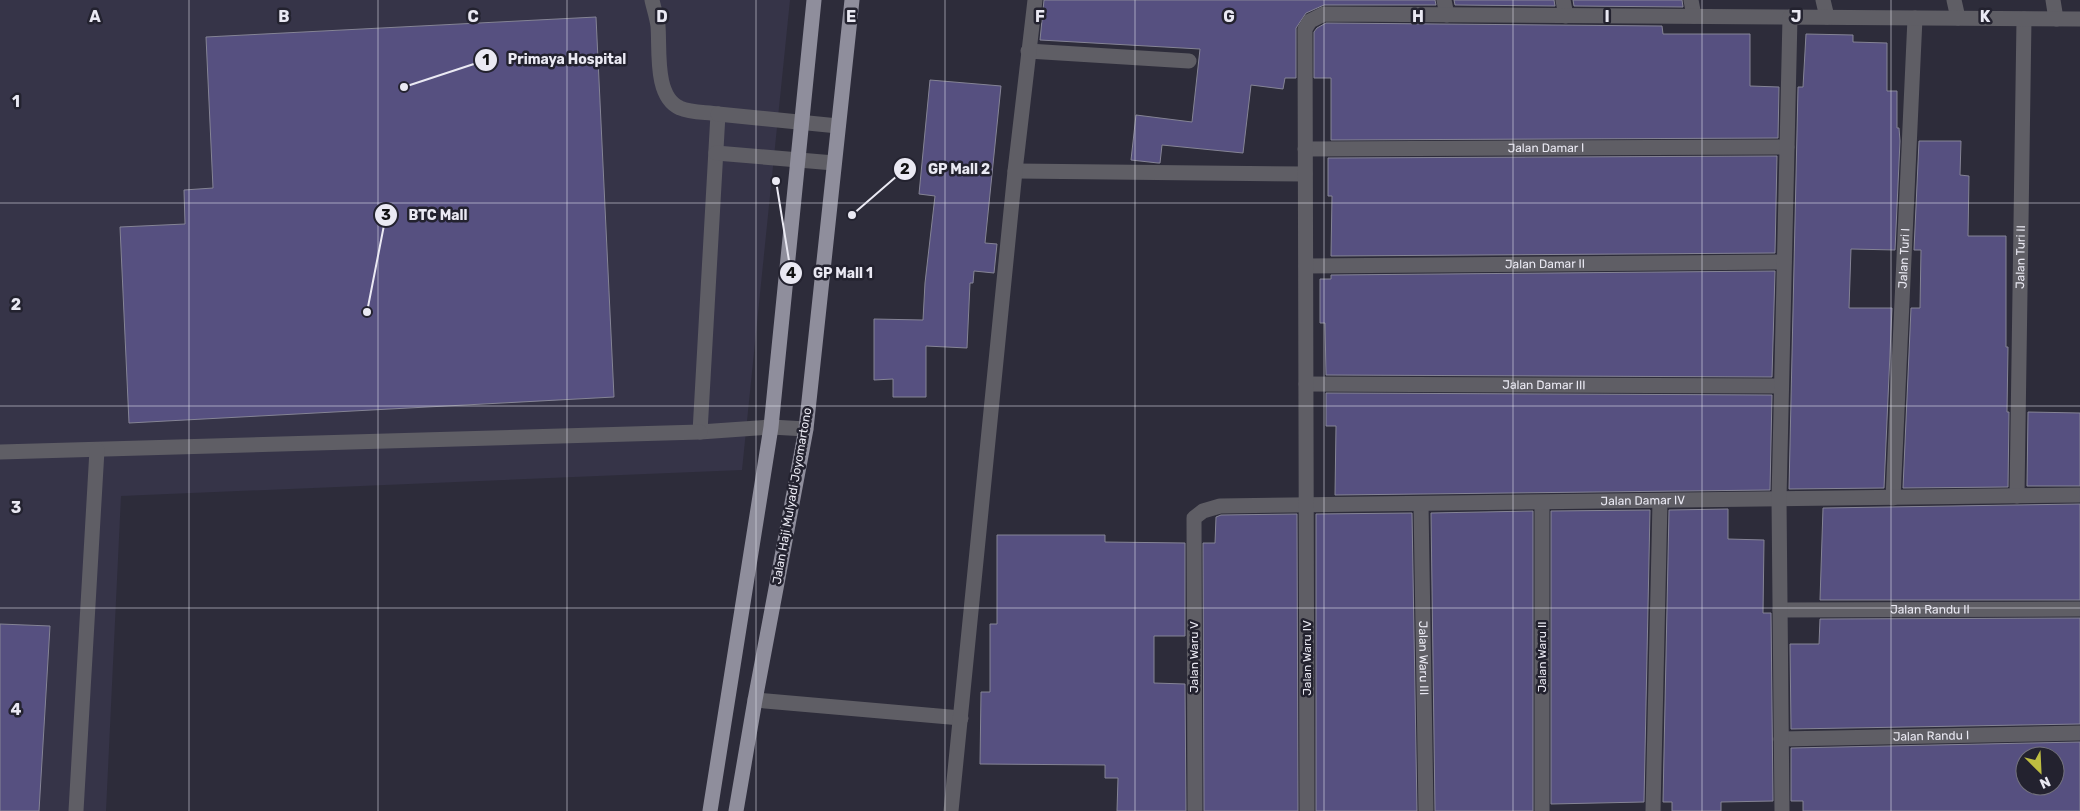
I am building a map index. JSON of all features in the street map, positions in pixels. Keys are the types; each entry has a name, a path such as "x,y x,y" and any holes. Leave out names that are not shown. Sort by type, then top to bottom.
{"main road":[{"path":"710,811 770,427 814,0"},
{"name":"Jalan Haji Mulyadi Joyomartono","path":"736,811 806,429 852,0"}],"street":[{"path":"652,0 658,24 660,79 664,90 680,109 838,126"},
{"path":"951,811 1015,171 1028,50 1036,0"},
{"path":"1563,0 1566,16"},
{"path":"1691,0 1694,16"},
{"path":"1823,0 1827,17"},
{"path":"1954,0 1958,18"},
{"path":"2053,0 2056,19"},
{"path":"1323,7 1445,7 1566,16 2080,19"},
{"name":"Jalan Waru IV","path":"1308,811 1305,29 1323,7"},
{"path":"1782,811 1779,499 1790,17"},
{"name":"Jalan Turi I","path":"1893,498 1915,18"},
{"name":"Jalan Turi II","path":"2017,496 2024,18"},
{"path":"1028,50 1189,61"},
{"path":"700,432 718,114"},
{"name":"Jalan Damar I","path":"1305,149 1787,147"},
{"path":"716,153 834,162"},
{"path":"1015,171 1305,174"},
{"name":"Jalan Damar II","path":"1306,266 1784,262"},
{"name":"Jalan Damar III","path":"1306,384 1781,386"},
{"path":"0,452 700,432 770,427 806,429"},
{"path":"76,811 97,450"},
{"name":"Jalan Damar IV","path":"1206,510 1220,506 2080,495"},
{"path":"1653,811 1660,501"},
{"name":"Jalan Waru II","path":"1542,503 1542,811"},
{"name":"Jalan Waru III","path":"1421,504 1426,811"},
{"name":"Jalan Waru V","path":"1195,811 1194,518 1206,510"},
{"name":"Jalan Randu II","path":"1780,610 2080,609"},
{"path":"755,700 961,718"},
{"name":"Jalan Randu I","path":"1782,738 2080,733"}],"shaded area":[{"path":"0,0 790,0 742,470 121,496 106,811 0,811"}],"building":[{"path":"1044,0 1435,0 1436,5 1324,5 1306,13 1296,28 1296,78 1285,78 1283,89 1251,85 1243,153 1162,145 1160,163 1158,163 1131,160 1136,115 1192,122 1200,49 1040,40"},
{"path":"1454,0 1554,0 1555,6 1455,5"},
{"path":"1573,0 1682,0 1683,7 1574,6"},
{"path":"596,17 614,397 129,423 120,227 185,224 184,190 213,188 206,37"},
{"path":"1326,23 1662,26 1663,34 1750,34 1750,86 1779,87 1778,138 1331,140 1331,78 1314,78 1314,32"},
{"path":"1806,34 1853,35 1853,42 1887,43 1887,91 1897,91 1897,128 1899,128 1900,141 1895,250 1851,249 1849,308 1892,308 1884,488 1789,489 1798,87 1803,87"},
{"path":"930,80 1001,86 985,243 997,244 994,273 974,271 973,283 970,283 967,348 926,346 926,397 893,397 893,379 874,380 874,319 923,320 925,283 935,196 919,194"},
{"path":"1919,141 1961,141 1960,175 1969,176 1968,236 2006,236 2007,412 2009,412 2008,487 1903,488 1911,308 1920,308 1921,250 1914,250"},
{"path":"1777,156 1775,253 1331,256 1332,196 1328,196 1328,158"},
{"path":"1775,271 1772,377 1326,375 1325,323 1320,323 1320,279 1331,279 1331,275"},
{"path":"1326,393 1772,395 1770,490 1335,495 1336,426 1326,426"},
{"path":"2028,412 2080,413 2080,486 2027,486"},
{"path":"2080,504 2080,600 1820,600 1823,508"},
{"path":"1728,509 1728,539 1764,540 1763,613 1771,613 1773,801 1721,802 1721,811 1672,811 1672,802 1663,802 1669,510"},
{"path":"1650,510 1644,802 1551,804 1551,511"},
{"path":"1533,511 1533,811 1435,811 1431,513"},
{"path":"1412,513 1417,811 1316,811 1316,514"},
{"path":"1297,514 1298,811 1204,811 1203,543 1215,543 1216,517 1221,515"},
{"path":"997,535 1105,535 1105,542 1185,543 1185,636 1154,636 1154,683 1185,684 1186,811 1117,811 1118,778 1105,778 1105,765 980,764 981,692 990,692 990,624 997,624"},
{"path":"2080,618 2080,724 1791,729 1790,644 1819,644 1820,619"},
{"path":"0,624 50,626 39,811 0,811"},
{"path":"2080,742 2080,811 1803,811 1803,801 1791,801 1791,748"}],"place":[{"name":"Primaya Hospital","path":"404,87"},
{"name":"GP Mall 1","path":"776,181"},
{"name":"GP Mall 2","path":"852,215"},
{"name":"BTC Mall","path":"367,312"}]}
